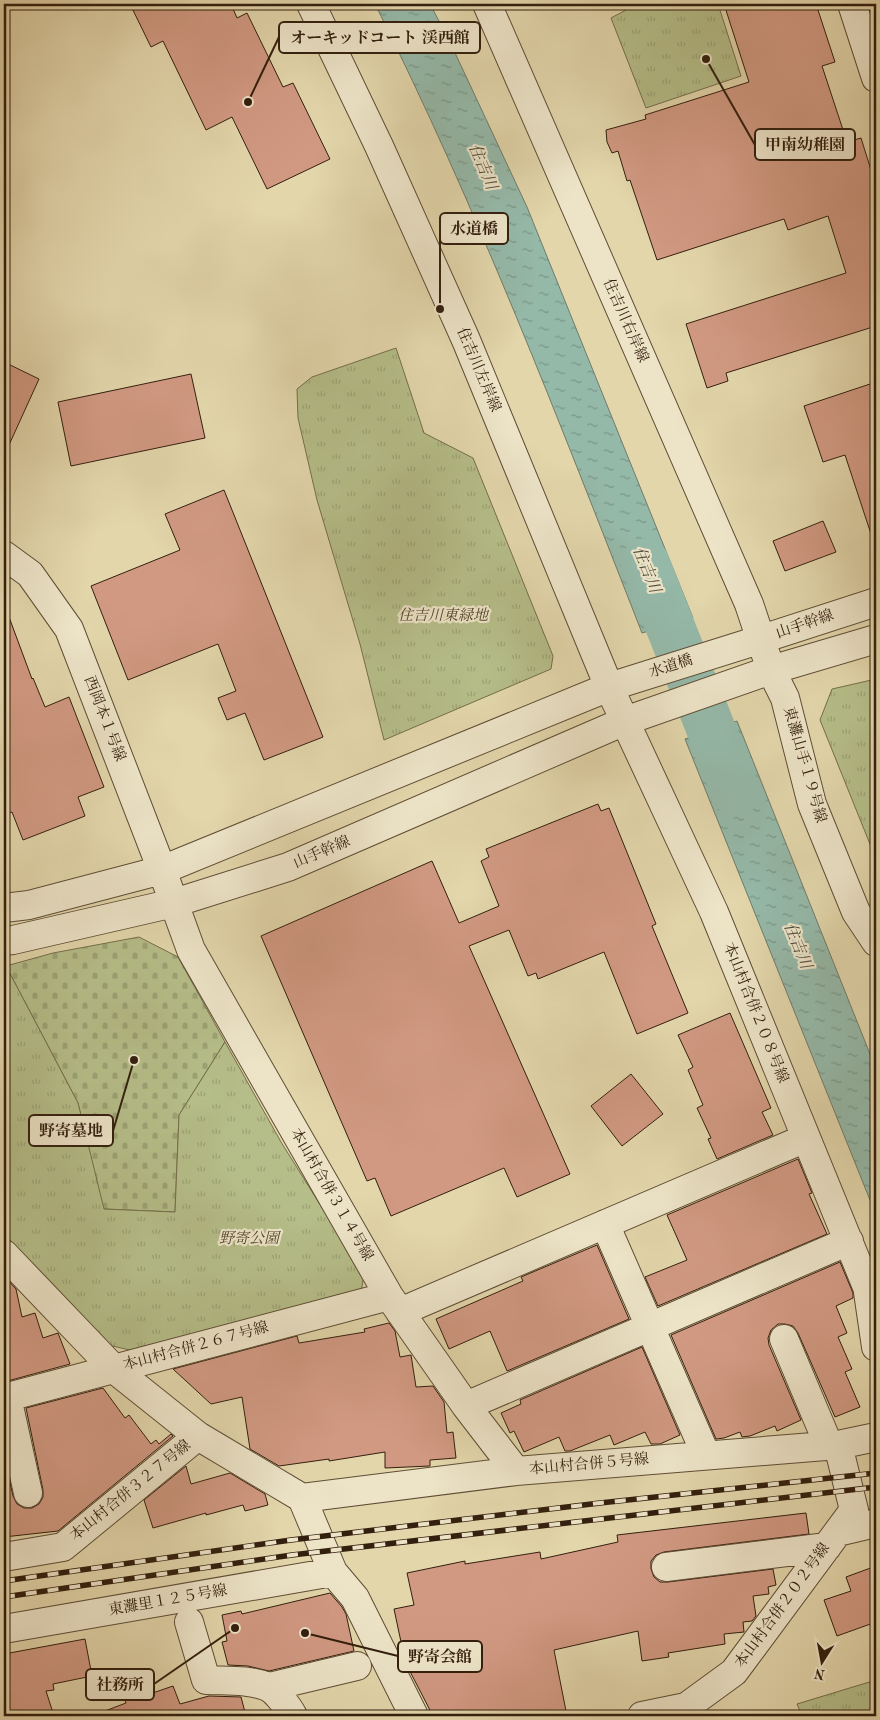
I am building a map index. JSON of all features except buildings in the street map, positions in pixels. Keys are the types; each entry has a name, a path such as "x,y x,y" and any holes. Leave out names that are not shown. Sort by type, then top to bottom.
{"street":[{"name":"住吉川左岸線","path":"311,4 379,146 466,340 609,687 625,721"},
{"name":"住吉川右岸線","path":"487,4 744,591 762,639"},
{"path":"852,4 874,64"},
{"name":"西岡本１号線","path":"4,555 30,574 69,629 174,903"},
{"name":"山手幹線","path":"733,648 876,602"},
{"name":"東灘山手１９号線","path":"762,639 772,670 785,698 812,804 856,912 876,942"},
{"path":"625,721 744,679 876,640"},
{"name":"水道橋","path":"609,687 733,648"},
{"path":"4,908 29,905 162,870 609,687"},
{"name":"山手幹線","path":"4,940 13,940 174,903 288,867 625,721"},
{"name":"本山村合併２０８号線","path":"625,721 714,912 872,1297 876,1347"},
{"name":"本山村合併３１４号線","path":"174,903 191,950 394,1304 466,1406 516,1471"},
{"name":"本山村合併２６７号線","path":"5,1397 114,1369 394,1304 605,1224 806,1138"},
{"path":"605,1224 706,1455"},
{"path":"466,1406 849,1241"},
{"path":"4,1254 114,1369 198,1436 302,1498 333,1572 355,1598 414,1716"},
{"name":"本山村合併２０２号線","path":"684,1712 734,1672 854,1510 834,1446 784,1339"},
{"path":"5,1397 28,1493"},
{"name":"本山村合併３２７号線","path":"4,1556 63,1547 198,1436"},
{"name":"本山村合併５号線","path":"302,1498 516,1471 834,1446 876,1437"},
{"path":"666,1567 832,1540 876,1523"},
{"name":"東灘里１２５号線","path":"4,1629 186,1609 333,1572"},
{"path":"186,1609 206,1680 241,1681 269,1688 357,1666"},
{"path":"269,1688 290,1709 293,1716"},
{"path":"642,1716 684,1712"}],"green space":[{"path":"637,4 718,4 741,76 646,108 611,18"},
{"name":"住吉川東緑地","path":"396,348 424,433 473,458 553,656 551,669 384,740 360,644 317,500 298,418 297,389 312,377"},
{"path":"876,679 876,859 820,720 832,689"},
{"path":"139,937 178,957 225,1042 179,1115 175,1212 103,1209 78,1103 6,966 53,953"},
{"name":"野寄公園","path":"6,966 78,1103 104,1209 175,1212 179,1115 225,1042 281,1142 364,1275 361,1292 130,1350 108,1345 4,1234 4,967"},
{"path":"876,1680 876,1716 802,1716 797,1704"}],"water":[{"path":"375,4 430,4 449,40 527,207 693,618 642,633 516,315 448,158"},
{"path":"737,721 876,1069 876,1215 685,739"}],"waterway":[{"name":"住吉川","path":"645,563 736,792"}],"railway":[{"path":"4,1581 291,1540 600,1503 876,1473"},
{"path":"4,1597 292,1555 876,1487"}],"place":[{"name":"甲南幼稚園","path":"706,59"},
{"name":"オーキッドコート 渓西館","path":"248,102"},
{"name":"水道橋","path":"440,309"},
{"name":"野寄墓地","path":"134,1060"},
{"name":"社務所","path":"235,1628"},
{"name":"野寄会館","path":"305,1633"}]}
